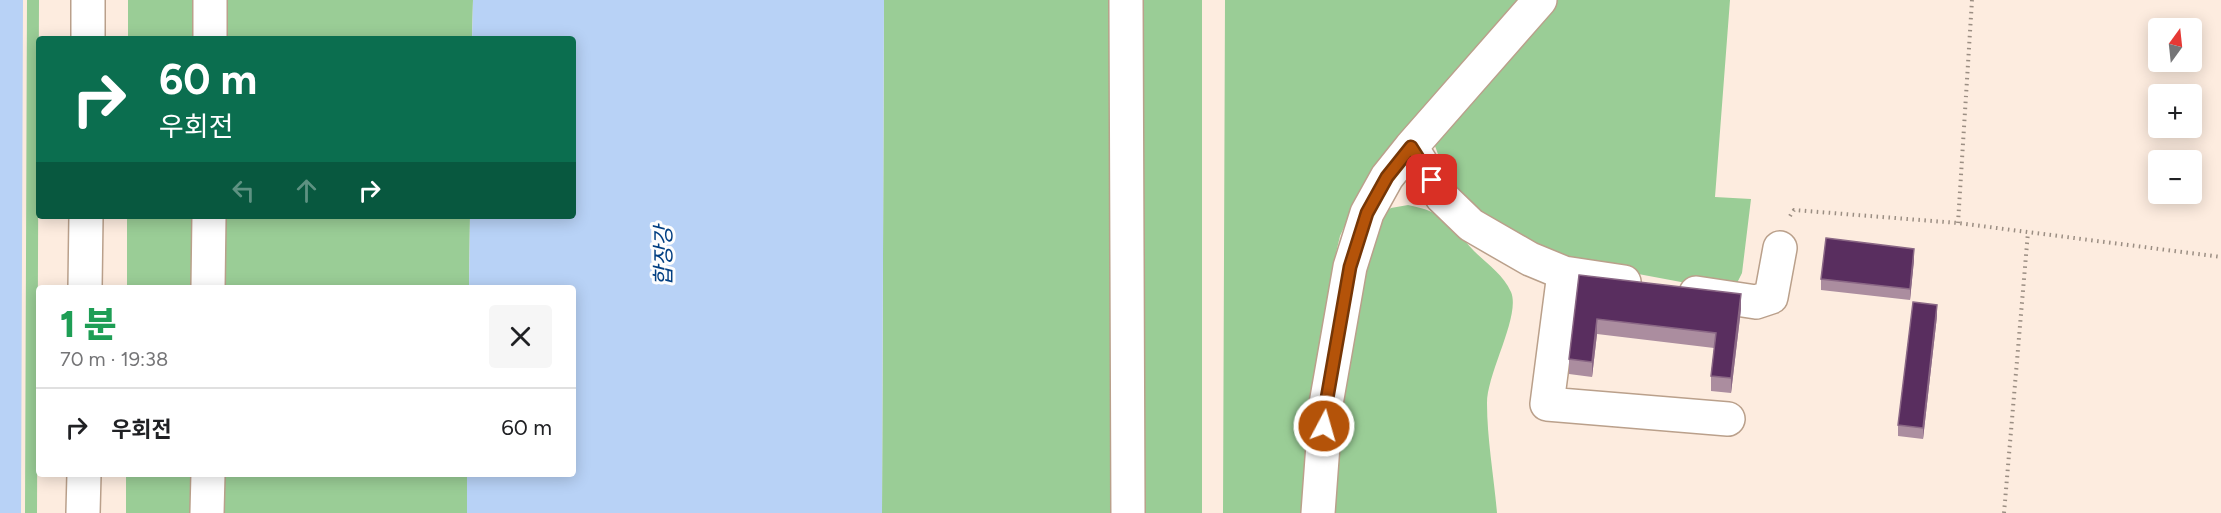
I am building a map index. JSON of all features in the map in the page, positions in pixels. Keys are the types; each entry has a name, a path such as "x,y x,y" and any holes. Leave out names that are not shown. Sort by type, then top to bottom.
{"street":[{"path":"88,0 88,36"},
{"path":"210,0 210,36"},
{"path":"1126,0 1128,513"},
{"path":"1318,513 1326,404 1350,267 1367,213 1387,177 1411,147 1540,0"},
{"path":"1411,147 1442,197 1471,225 1530,259 1564,273 1756,302 1771,297 1780,248"},
{"path":"85,285 86,219"},
{"path":"208,285 209,219"},
{"path":"1564,273 1547,404 1728,419"},
{"path":"83,513 84,477"},
{"path":"207,513 208,477"}],"path":[{"path":"1958,223 1972,0"},
{"path":"1780,248 1787,220 1794,210 1958,223 2221,257"},
{"path":"2004,513 2028,232"}],"green space":[{"path":"27,0 39,0 39,36 36,36 37,513 25,513"},
{"path":"128,0 194,0 194,36 128,36"},
{"path":"225,0 473,0 472,36 225,36"},
{"path":"884,0 1114,0 1117,513 882,513"},
{"path":"1135,0 1202,0 1202,513 1135,513"},
{"path":"1225,0 1522,0 1355,203 1340,236 1308,408 1301,513 1223,513"},
{"path":"1554,0 1730,0 1715,197 1751,199 1742,273 1735,287 1713,288 1585,264 1553,255 1480,220 1450,187 1435,146 1439,134"},
{"path":"1408,205 1431,211 1446,221 1499,275 1511,292 1513,302 1508,329 1492,376 1487,403 1497,513 1333,513 1340,408 1361,268 1377,218 1391,208"},
{"path":"127,219 193,219 193,285 127,285"},
{"path":"224,219 470,219 469,285 223,285"},
{"path":"126,477 192,477 192,513 126,513"},
{"path":"222,477 467,477 467,513 222,513"}],"water":[{"path":"0,0 23,0 21,513 0,513"},
{"name":"합장강","path":"473,0 884,0 882,513 467,513 467,477 576,477 576,285 469,285 470,219 576,219 576,36 472,36"}],"building":[{"path":"1826,238 1914,249 1910,289 1821,279"},
{"path":"1579,275 1741,294 1731,378 1711,376 1716,333 1597,319 1592,362 1569,359"},
{"path":"1913,302 1937,305 1923,428 1898,425"}],"route":[{"path":"1324,426 1350,267 1367,213 1387,177 1411,147 1432,180"}]}
